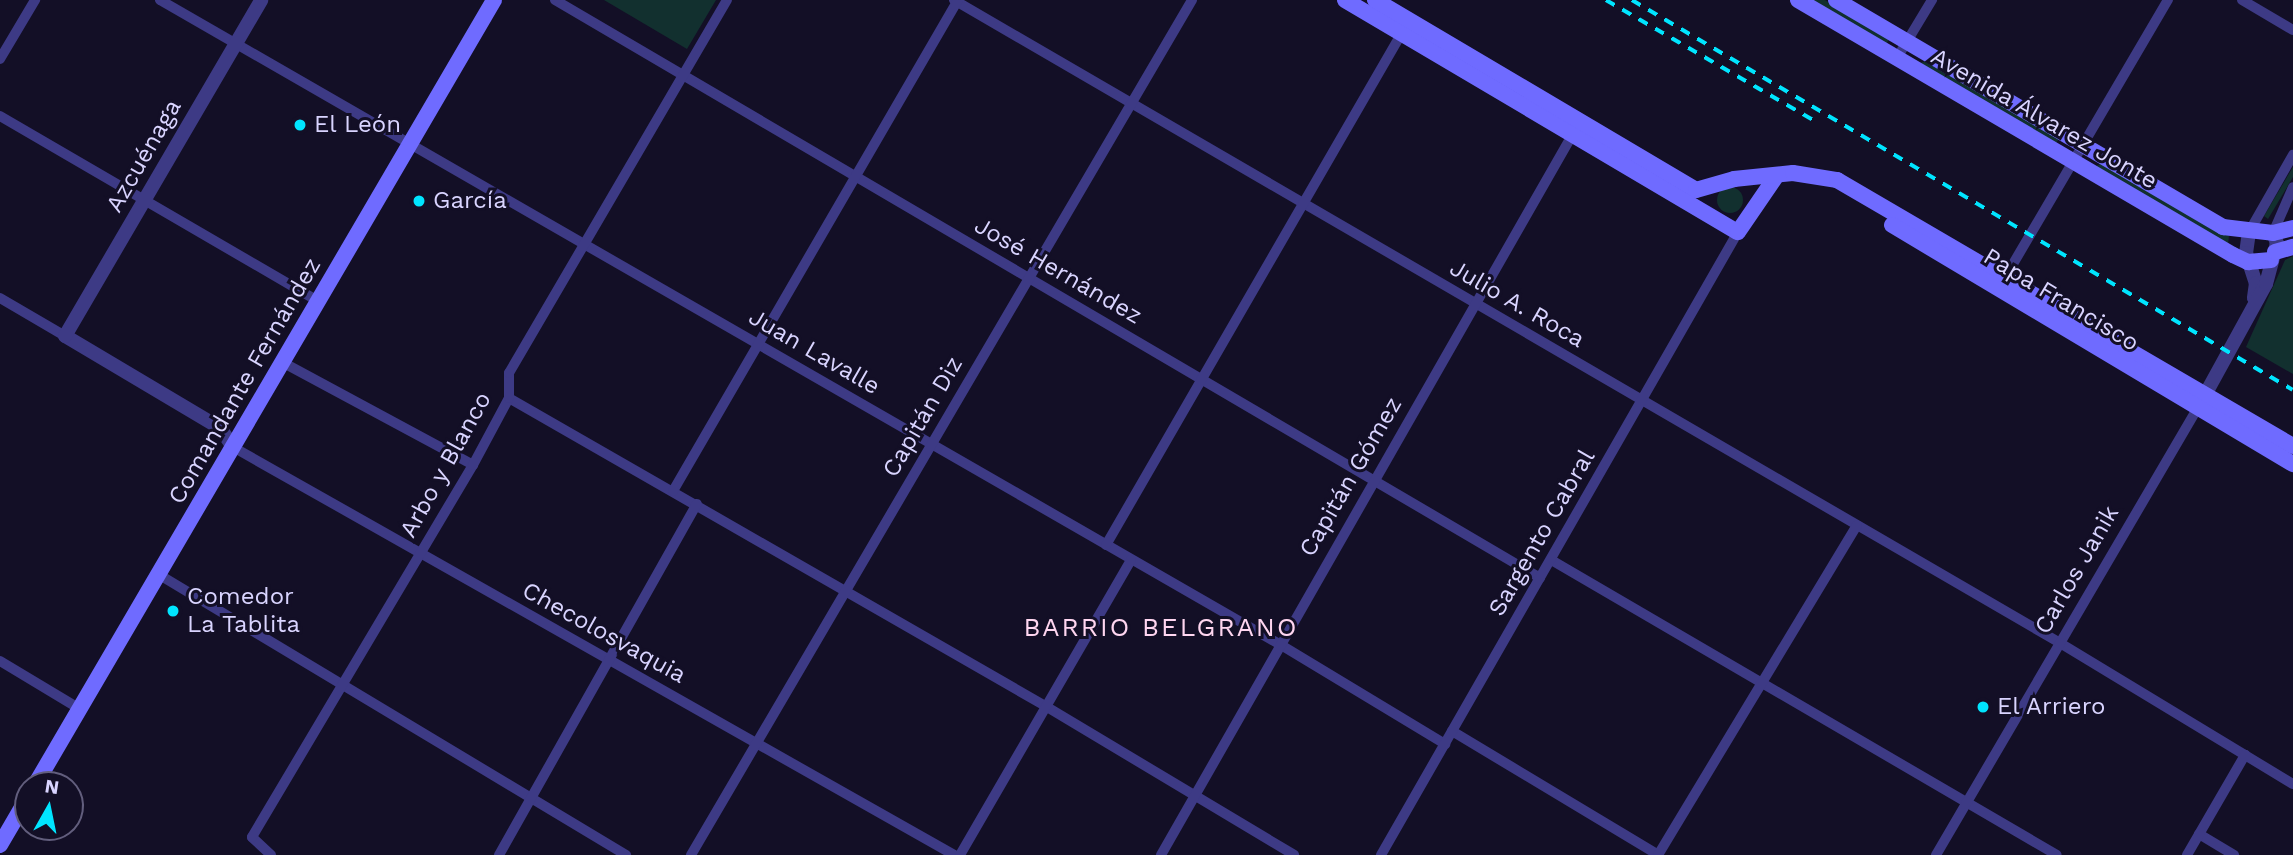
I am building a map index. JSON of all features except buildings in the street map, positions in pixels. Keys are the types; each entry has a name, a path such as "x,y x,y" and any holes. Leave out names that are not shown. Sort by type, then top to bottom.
{"main road":[{"name":"Comandante Fernández","path":"43,771 494,0"},
{"path":"1345,0 1405,27 1576,127 1738,232 1777,175"},
{"path":"1375,0 1405,27"},
{"name":"Avenida Álvarez Jonte","path":"1798,0 2070,161 2248,262"},
{"name":"Avenida Álvarez Jonte","path":"1836,0 2223,227 2273,233 2293,228"},
{"path":"1576,127 1703,189 1734,178 1806,173 1836,180 2001,284 2202,402 2293,464"},
{"path":"1734,178 1749,186 1758,202"},
{"path":"1702,211 1703,189"},
{"path":"2248,262 2273,256 2293,247"},
{"path":"2202,402 2293,446"},
{"path":"0,845 14,821"}],"street":[{"path":"0,59 35,0"},
{"name":"Juan Lavalle","path":"160,0 1280,645 1445,744"},
{"name":"Azcuénaga","path":"65,336 261,0"},
{"name":"José Hernández","path":"555,0 1540,579"},
{"name":"Arbo y Blanco","path":"271,855 252,837 346,686 473,465 509,398 509,373 727,0"},
{"name":"Capitán Diz","path":"691,855 1192,0"},
{"path":"1897,58 1932,0"},
{"path":"2001,284 2070,161 2168,0"},
{"path":"2242,0 2293,30"},
{"path":"673,491 956,1"},
{"name":"Julio A. Roca","path":"956,1 2060,643 2293,784"},
{"path":"1106,545 1405,27"},
{"path":"0,116 318,301"},
{"name":"Capitán Gómez","path":"1161,855 1576,127"},
{"path":"2253,304 2256,283 2248,262 2249,232 2293,155"},
{"path":"2273,256 2273,233 2293,187"},
{"name":"Sargento Cabral","path":"1381,855 1540,579 1553,561 1738,232"},
{"name":"Carlos Janik","path":"1936,855 2202,402 2269,275 2273,256"},
{"path":"0,298 220,428 233,447"},
{"path":"282,362 473,465"},
{"path":"509,398 1047,707 1294,855"},
{"name":"Checolosvaquia","path":"233,447 420,556 608,658 954,855"},
{"path":"499,855 608,658 697,505"},
{"path":"1452,730 1658,855 1857,525"},
{"path":"960,855 1131,560"},
{"path":"1553,561 1969,800 2057,855"},
{"path":"158,574 626,855"},
{"path":"0,661 79,709"},
{"path":"2187,855 2245,755"},
{"path":"2199,834 2234,855"}],"green space":[{"path":"604,0 716,0 687,49"},
{"path":"1806,0 1825,0 1889,39 1886,45"},
{"path":"1929,60 2059,139 2056,143 1920,63"},
{"path":"2103,162 2229,236 2228,245 2095,167"},
{"path":"2293,167 2293,177 2268,219 2264,216"},
{"path":"1730,187 1740,190 1743,200 1740,210 1730,213 1720,210 1717,200 1720,190"},
{"path":"2293,256 2293,374 2246,347 2285,260"}],"railway":[{"path":"1606,0 1818,123"},
{"path":"1632,0 2293,390"}],"place":[{"name":"El León","path":"300,125"},
{"name":"García","path":"419,201"},
{"name":"Comedor La Tablita","path":"173,611"},
{"name":"El Arriero","path":"1983,707"}],"district":[{"name":"BARRIO BELGRANO","path":"1161,628"}]}
